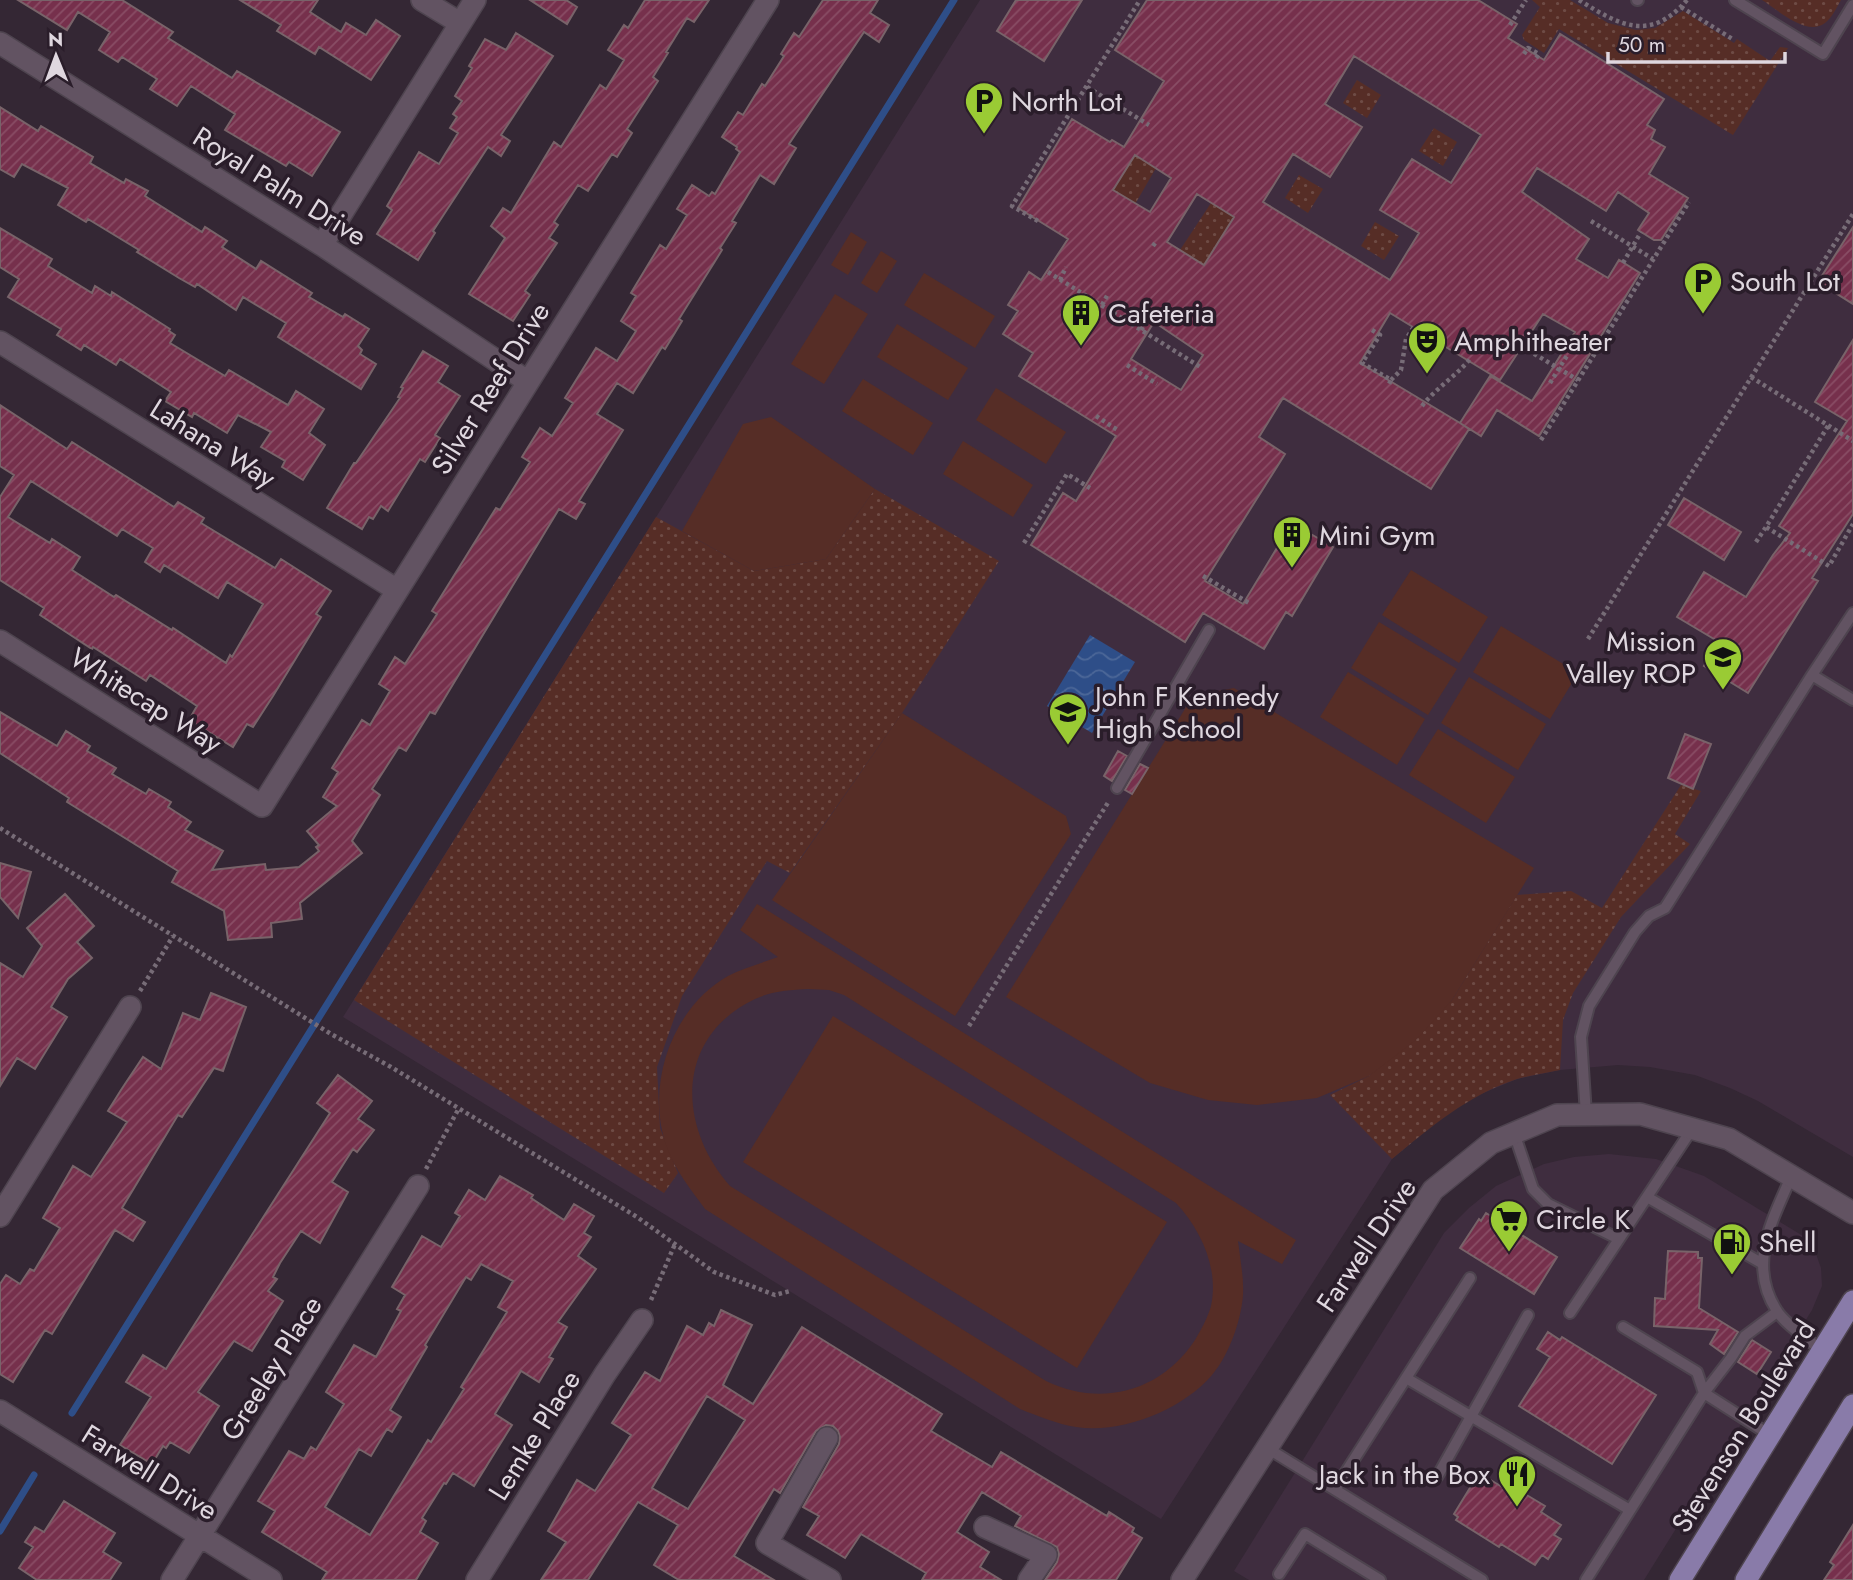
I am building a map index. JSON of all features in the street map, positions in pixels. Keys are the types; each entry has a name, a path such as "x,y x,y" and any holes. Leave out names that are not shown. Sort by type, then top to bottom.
{"main road":[{"name":"Stevenson Boulevard","path":"1680,1580 1853,1301"},
{"path":"1745,1580 1853,1405"}],"street":[{"path":"422,0 460,23"},
{"path":"322,245 475,0"},
{"name":"Silver Reef Drive","path":"262,806 768,0"},
{"name":"Royal Palm Drive","path":"0,43 322,245 527,381"},
{"name":"Lahana Way","path":"0,342 397,590"},
{"name":"Whitecap Way","path":"0,641 262,806"},
{"path":"0,1216 130,1007"},
{"name":"Farwell Drive","path":"1182,1580 1433,1190 1491,1143 1557,1115 1640,1114 1729,1139 1853,1213"},
{"name":"Greeley Place","path":"172,1580 418,1186"},
{"name":"Lemke Place","path":"477,1580 605,1374 642,1320"},
{"name":"Farwell Drive","path":"0,1411 271,1580"},
{"path":"828,1438 767,1543 830,1580"},
{"path":"985,1527 1046,1555 1029,1580"}],"lane":[{"path":"1735,0 1823,54 1853,5"},
{"path":"1586,1115 1581,1037 1589,1006 1635,932 1648,916 1665,908 1853,613"},
{"path":"1116,788 1209,630"},
{"path":"1812,675 1853,700"},
{"path":"1570,1312 1692,1129"},
{"path":"1514,1133 1533,1189 1548,1204 1619,1239"},
{"path":"1791,1177 1766,1236 1762,1275 1777,1312 1822,1351"},
{"path":"1647,1197 1763,1264"},
{"path":"1335,1489 1470,1278"},
{"path":"1586,1580 1703,1394 1745,1336 1777,1312"},
{"path":"1437,1477 1528,1315"},
{"path":"1623,1327 1697,1372 1703,1394 1770,1435"},
{"path":"1406,1378 1630,1510"},
{"path":"1267,1448 1482,1580"},
{"path":"1279,1574 1305,1534 1380,1580"}],"path":[{"path":"1038,221 1012,206 1140,0"},
{"path":"1510,25 1526,0"},
{"path":"1681,7 1734,40"},
{"path":"1524,54 1528,48 1539,54 1534,61"},
{"path":"1087,87 1149,125"},
{"path":"1541,440 1689,202"},
{"path":"1588,639 1853,214"},
{"path":"1591,221 1653,259"},
{"path":"1623,263 1641,232"},
{"path":"1060,279 1066,267"},
{"path":"1048,272 1202,368"},
{"path":"1102,305 1108,293"},
{"path":"1141,330 1149,319"},
{"path":"1372,330 1380,334 1362,363 1390,383 1401,370 1406,339 1415,325"},
{"path":"1517,344 1578,380"},
{"path":"1550,383 1568,354"},
{"path":"1422,407 1434,390 1457,374 1470,359"},
{"path":"1127,366 1157,384"},
{"path":"1751,377 1853,441"},
{"path":"1096,416 1119,431"},
{"path":"1756,542 1828,426"},
{"path":"1024,543 1067,474 1090,488"},
{"path":"1766,527 1829,566 1853,524"},
{"path":"1203,576 1249,603"},
{"path":"969,1026 1116,788"},
{"path":"0,828 331,1034 391,1067 637,1217 714,1272 775,1295 790,1291"},
{"path":"130,1007 173,936"},
{"path":"418,1186 459,1108"},
{"path":"642,1320 675,1244"}],"shaded area":[{"name":"John F Kennedy High School","path":"980,0 1853,0 1853,1157 1758,1101 1730,1088 1695,1075 1650,1067 1618,1065 1560,1070 1517,1079 1476,1096 1441,1118 1392,1159 1161,1519 343,1017"},
{"path":"1532,0 1570,0 1608,23 1636,30 1655,28 1683,11 1734,43 1737,39 1770,61 1780,47 1788,48 1733,135 1559,29 1544,53 1524,40 1522,35 1540,7"},
{"path":"1762,0 1841,0 1828,21 1810,27 1801,25"},
{"path":"1357,80 1381,95 1367,118 1343,103"},
{"path":"1434,128 1457,142 1443,166 1419,151"},
{"path":"1135,155 1156,168 1127,218 1105,204"},
{"path":"1299,175 1323,189 1308,213 1285,198"},
{"path":"1211,203 1234,217 1204,265 1180,250"},
{"path":"1375,222 1399,236 1384,260 1361,246"},
{"path":"851,232 867,242 848,275 831,265"},
{"path":"881,251 897,261 877,293 861,283"},
{"path":"924,273 995,316 975,348 904,305"},
{"path":"835,294 868,314 824,384 791,364"},
{"path":"897,324 968,368 948,400 877,357"},
{"path":"863,379 933,423 913,455 842,411"},
{"path":"996,388 1066,432 1046,464 976,420"},
{"path":"771,417 875,489 826,559 754,571 682,531 743,424"},
{"path":"963,441 1033,485 1013,517 943,474"},
{"path":"875,489 999,561 902,713 790,873 767,861 682,996 657,1067 660,1128 678,1173 664,1193 354,1000 656,517 754,571 826,559"},
{"path":"1411,570 1488,617 1459,663 1382,615"},
{"path":"1379,622 1457,669 1428,715 1351,668"},
{"path":"1501,626 1578,673 1550,719 1473,672"},
{"path":"1348,672 1425,719 1397,765 1320,717"},
{"path":"1469,677 1546,724 1518,770 1441,723"},
{"path":"1234,688 1534,868 1452,1000 1417,1039 1369,1076 1317,1098 1257,1105 1208,1100 1150,1083 1006,997 1193,696"},
{"path":"902,713 1066,816 1071,834 955,1016 772,900"},
{"path":"1438,729 1515,777 1486,823 1409,775"},
{"path":"1681,785 1701,791 1675,834 1690,844 1621,917 1573,993 1563,1020 1560,1070 1517,1079 1482,1094 1451,1113 1392,1159 1330,1095 1369,1076 1452,1000 1517,895 1571,891 1602,908"},
{"path":"757,904 1296,1240 1282,1264 1238,1241 1243,1282 1242,1305 1229,1348 1212,1375 1185,1399 1150,1417 1131,1423 1094,1428 1055,1422 1020,1409 705,1209 668,1150 661,1126 661,1077 667,1052 677,1029 708,990 734,973 778,957 740,930","holes":["788,990 829,990 844,995 1176,1203 1193,1225 1206,1250 1213,1292 1208,1315 1195,1340 1166,1372 1148,1383 1109,1393 1088,1393 1046,1381 730,1186 700,1137 694,1110 693,1084 698,1059 710,1036 729,1015 755,999"]},
{"path":"833,1016 1167,1222 1077,1368 743,1162"},
{"path":"1609,1154 1656,1159 1704,1176 1803,1236 1816,1254 1821,1268 1822,1286 1812,1310 1644,1580 1249,1580 1234,1571 1444,1233 1496,1186 1544,1164 1574,1157"}],"water":[{"path":"1090,635 1135,662 1092,733 1047,706"}],"building":[{"path":"18,0 122,0 173,32 168,38 232,78 237,71 340,132 312,176 289,162 286,166 225,130 235,114 191,86 177,106 150,89 157,79 122,57 118,62 99,50 110,32 78,12 67,30"},
{"path":"240,0 318,0 310,12 341,32 346,23 366,35 376,20 400,36 371,80 319,47 315,54 277,31 281,25"},
{"path":"530,0 566,0 577,7 567,24"},
{"path":"645,0 709,0 694,22 687,18 666,52 668,53 653,77 658,81 627,129 632,133 617,157 612,154 588,191 578,185 554,222 558,225 549,238 557,243 525,291 530,295 513,321 469,294 505,238 491,226 503,208 511,213 554,142 561,147 600,85 606,89 624,60 608,50 624,25 628,28"},
{"path":"823,0 878,0 870,13 889,25 879,42 864,32 789,144 796,148 774,184 760,175 732,221 736,223 720,248 722,250 679,319 682,321 633,393 617,383 597,414 623,430 579,501 585,504 576,519 559,509 435,714 430,712 406,751 399,747 372,789 380,795 352,841 362,853 300,903 302,919 271,923 272,937 228,940 224,911 172,882 178,871 67,802 69,798 0,753 0,712 57,746 66,731 90,746 87,751 116,768 112,774 146,794 149,789 171,802 168,807 191,822 185,830 223,851 212,870 265,864 266,870 299,867 319,851 316,847 319,845 307,831 337,806 323,797 338,772 332,768 362,720 370,725 390,691 379,684 395,657 405,664 437,614 432,611 496,508 500,510 530,462 522,457 540,428 552,436 573,403 565,398 596,348 617,361 636,331 621,321 636,296 631,293 660,245 666,249 687,215 677,209 692,185 709,196 712,192 715,194 740,152 722,137 738,112 743,115 762,84 765,86 784,56 781,54 794,33 799,37"},
{"path":"1016,0 1082,0 1044,61 997,31"},
{"path":"1147,0 1478,0 1517,24 1508,38 1544,60 1560,34 1664,99 1647,125 1655,130 1651,139 1665,147 1649,174 1688,198 1661,240 1654,240 1638,230 1649,213 1618,192 1606,211 1537,168 1522,192 1589,239 1576,259 1608,278 1619,260 1640,273 1539,436 1497,410 1481,436 1460,423 1469,429 1431,489 1283,398 1259,437 1285,454 1205,581 1243,604 1292,523 1333,547 1292,616 1286,612 1264,649 1203,613 1185,642 1031,545 1063,493 1076,501 1116,436 1019,376 1033,353 1003,334 1018,311 1008,305 1029,272 1041,280 1068,239 1018,208 1072,119 1110,142 1112,140 1124,147 1164,81 1115,50","holes":["1354,56 1481,135 1451,183 1412,159 1404,171 1380,210 1419,233 1390,280 1263,202 1293,154 1330,177 1362,127 1325,104","1135,155 1171,178 1150,212 1113,190","1197,194 1234,217 1204,265 1167,242","1390,313 1500,380 1543,314 1575,332 1532,401 1490,376 1460,423 1360,363","1154,322 1203,355 1181,390 1131,359"]},
{"path":"516,33 553,56 501,135 510,141 501,156 488,147 433,231 435,233 418,260 377,234 392,210 387,206 419,152 439,164 458,133 450,128 457,117 453,114 462,101 455,96 485,39 506,50"},
{"path":"0,107 38,131 41,126 93,157 90,163 124,183 126,179 148,191 145,196 202,232 205,227 227,241 222,247 256,269 261,261 312,293 309,297 369,329 358,346 362,350 360,354 376,364 361,389 278,337 286,323 243,297 236,310 197,284 195,287 179,278 88,219 86,222 58,205 68,188 22,164 14,177 0,169"},
{"path":"1853,227 1853,304 1818,282"},
{"path":"0,228 52,259 48,266 92,293 95,286 111,296 112,292 170,329 175,335 170,343 225,376 229,370 288,405 296,391 324,409 309,433 325,445 303,480 282,467 285,461 261,447 271,432 238,415 227,433 194,413 192,417 165,401 171,392 120,359 116,365 84,345 81,350 57,335 61,329 8,297 19,279 0,267"},
{"path":"1853,340 1853,514 1812,578 1818,581 1748,693 1704,666 1719,642 1677,617 1704,572 1746,597 1790,533 1779,526 1847,421 1815,402"},
{"path":"423,351 448,366 438,382 460,396 435,435 440,438 425,462 420,459 388,511 381,506 373,519 369,517 362,529 327,508 354,463 400,398 401,387"},
{"path":"0,405 67,449 72,442 174,507 178,502 204,518 201,523 275,568 281,559 331,591 316,614 321,617 273,696 253,727 247,724 233,747 189,720 197,706 150,675 146,681 93,647 92,649 40,615 44,608 0,580 0,497 14,475 0,466","holes":["31,481 117,536 122,529 153,548 145,562 160,572 164,565 218,598 227,582 263,604 226,663 173,628 172,630 116,595 114,597 72,570 80,557 52,539 50,543 8,517"]},
{"path":"1684,498 1741,532 1724,560 1668,525"},
{"path":"1685,734 1711,744 1693,789 1668,778"},
{"path":"1118,751 1127,756 1112,781 1104,776"},
{"path":"1140,764 1148,768 1132,794 1125,790"},
{"path":"0,863 31,872 18,918 0,897"},
{"path":"65,894 94,926 77,942 92,958 68,979 51,1007 67,1017 35,1069 17,1058 0,1086 0,963 23,977 42,946 27,928"},
{"path":"211,993 246,1007 223,1071 214,1068 182,1117 178,1115 122,1208 145,1222 133,1241 115,1230 52,1334 45,1330 13,1382 0,1374 0,1284 6,1275 20,1284 30,1269 34,1271 60,1228 43,1218 73,1166 91,1177 127,1122 108,1111 121,1090 143,1057 161,1069 183,1013 200,1020"},
{"path":"338,1075 372,1101 358,1119 374,1130 357,1152 353,1149 332,1182 348,1192 320,1243 301,1231 280,1263 273,1277 277,1279 268,1291 283,1301 252,1351 234,1341 198,1392 219,1406 189,1453 170,1442 166,1448 163,1446 152,1464 120,1445 151,1397 126,1382 143,1355 166,1369 330,1113 317,1103"},
{"path":"500,1176 533,1195 531,1198 564,1220 574,1204 594,1216 584,1233 591,1237 578,1256 596,1269 558,1322 567,1327 549,1357 553,1359 539,1382 521,1371 495,1414 512,1425 474,1486 453,1473 422,1518 426,1521 420,1532 438,1543 416,1580 322,1580 327,1572 262,1532 275,1511 258,1501 289,1451 304,1459 311,1447 316,1450 344,1404 326,1392 354,1345 376,1357 401,1311 397,1309 405,1295 392,1287 422,1236 441,1247 460,1216 455,1213 469,1190 485,1200","holes":["481,1264 513,1281 498,1307 507,1312 461,1387 464,1389 431,1442 428,1440 370,1535 325,1507 359,1449 371,1456 387,1429 392,1432 401,1417 390,1410 466,1277 471,1280"]},
{"name":"Circle K","path":"1486,1213 1557,1257 1534,1294 1460,1248"},
{"path":"1668,1251 1698,1252 1698,1258 1702,1258 1699,1308 1738,1332 1724,1354 1710,1344 1718,1330 1654,1326 1655,1298 1665,1299"},
{"path":"721,1310 752,1325 723,1385 753,1404 802,1327 942,1414 931,1431 992,1467 1001,1452 1107,1516 1109,1512 1134,1528 1132,1532 1142,1538 1116,1580 1045,1580 1057,1562 1057,1547 1015,1526 1021,1516 982,1492 957,1532 989,1552 980,1567 1001,1580 922,1580 926,1573 861,1534 845,1558 807,1535 819,1516 803,1507 839,1444 838,1431 833,1426 826,1425 816,1431 780,1493 774,1489 734,1556 774,1580 679,1580 654,1565 678,1525 638,1502 588,1580 541,1580 566,1542 548,1531 577,1480 595,1491 631,1435 612,1423 645,1372 660,1381 687,1326 703,1335 709,1323 714,1326","holes":["707,1396 745,1420 688,1509 652,1488"]},
{"path":"1548,1332 1560,1340 1562,1337 1656,1395 1612,1464 1519,1406 1550,1357 1537,1349"},
{"path":"1752,1340 1771,1352 1757,1374 1738,1362"},
{"path":"1479,1473 1522,1499 1525,1494 1545,1506 1541,1512 1561,1525 1554,1535 1561,1539 1548,1559 1542,1555 1535,1565 1501,1544 1499,1547 1456,1520 1458,1517 1454,1514"},
{"path":"64,1501 115,1533 103,1552 121,1563 110,1580 37,1580 19,1568 33,1547 25,1542 35,1527 44,1532"},
{"path":"1853,1525 1853,1580 1824,1580 1834,1565 1830,1562"}],"waterway":[{"path":"72,1413 954,0"},
{"path":"0,1531 34,1475"}],"place":[{"name":"North Lot","path":"984,135"},
{"name":"South Lot","path":"1703,315"},
{"name":"Cafeteria","path":"1081,347"},
{"name":"Amphitheater","path":"1427,375"},
{"name":"Mini Gym","path":"1292,569"},
{"name":"Mission Valley ROP","path":"1723,691"},
{"name":"John F Kennedy High School","path":"1068,746"},
{"name":"Circle K","path":"1509,1253"},
{"name":"Shell","path":"1732,1276"},
{"name":"Jack in the Box","path":"1517,1508"}]}
